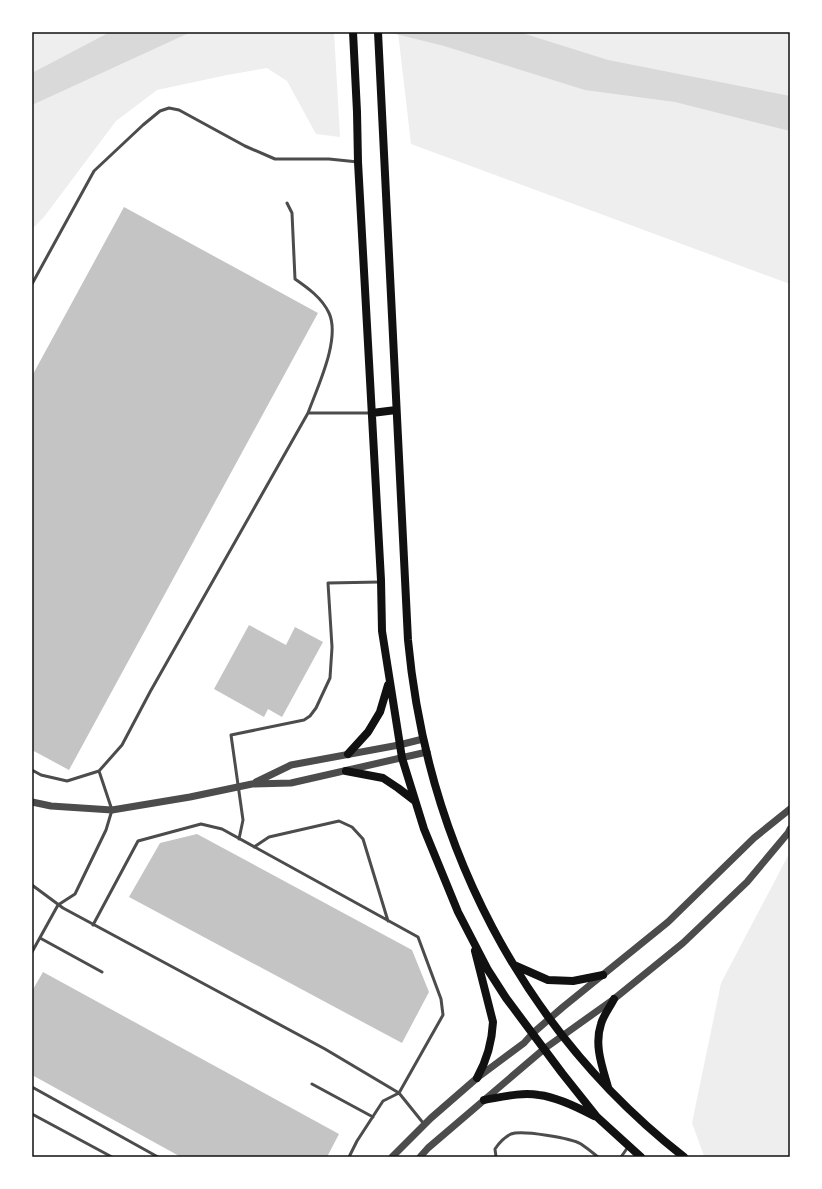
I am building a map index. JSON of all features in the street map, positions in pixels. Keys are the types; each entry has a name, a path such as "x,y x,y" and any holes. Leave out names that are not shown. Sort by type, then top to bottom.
{"main road":[{"path":"352,32 381,582 382,631 402,758 434,856 458,912 488,970 562,1074 598,1117 641,1157"},
{"path":"378,32 408,640 412,679 423,739 442,807 465,872 480,904 513,965 550,1018 593,1072 636,1116 684,1157"},
{"path":"372,413 396,410"},
{"path":"348,754 368,732 380,712 389,683"},
{"path":"346,770 383,778 415,801"},
{"path":"471,938 493,1022 490,1048 486,1062 477,1078"},
{"path":"513,965 548,980 573,981 603,975"},
{"path":"609,1089 598,1046 601,1024 614,999"},
{"path":"484,1100 522,1094 541,1095 569,1104 598,1117"}],"street":[{"path":"252,784 291,765 400,745 423,739"},
{"path":"32,802 51,806 112,810 190,797 252,784 291,783 427,752"},
{"path":"392,1157 424,1124 477,1078 524,1043 550,1018 668,922 754,838 790,809"},
{"path":"420,1157 428,1148 544,1049 614,999 683,943 747,882 790,829"}],"lane":[{"path":"32,284 94,171 160,111 169,108 179,110 245,146 275,159 328,159 358,162"},
{"path":"32,770 41,775 67,781 99,771 122,745 150,692 308,413 328,360 332,332 330,314 316,294 295,279 292,212 287,203"},
{"path":"308,413 372,413"},
{"path":"239,839 243,820 231,735 304,720 310,716 324,694 330,678 332,647 328,583 381,582"},
{"path":"32,952 58,904 75,894 106,830 112,810 99,771"},
{"path":"254,847 269,837 339,821 352,827 363,839 388,921"},
{"path":"93,925 138,841 201,824 222,829 418,937 441,999 443,1015 399,1093 383,1101 349,1157"},
{"path":"32,885 58,904 93,925 325,1049 399,1093 424,1124"},
{"path":"40,938 102,972"},
{"path":"312,1084 373,1117"},
{"path":"32,1087 158,1157"},
{"path":"32,1114 112,1157"},
{"path":"496,1157 495,1149 505,1138 513,1133 533,1133 571,1140 580,1144 598,1157"},
{"path":"621,1157 629,1146"}],"shaded area":[{"path":"32,32 334,32 340,137 316,134 287,81 267,68 157,90 116,121 44,217 32,229"},
{"path":"110,32 191,32 32,105 32,73"},
{"path":"388,32 519,32 608,60 790,96 790,131 675,102 585,90 444,46"},
{"path":"398,32 790,32 790,284 411,144"},
{"path":"790,852 790,1157 707,1157 704,1156 692,1123 721,983"}],"building":[{"path":"124,207 318,313 69,770 32,750 32,376"},
{"path":"249,625 286,645 295,627 323,642 282,717 268,709 264,717 214,689"},
{"path":"197,834 412,950 429,992 402,1043 129,897 160,843"},
{"path":"43,972 339,1134 327,1157 181,1157 32,1075 32,991"}]}
